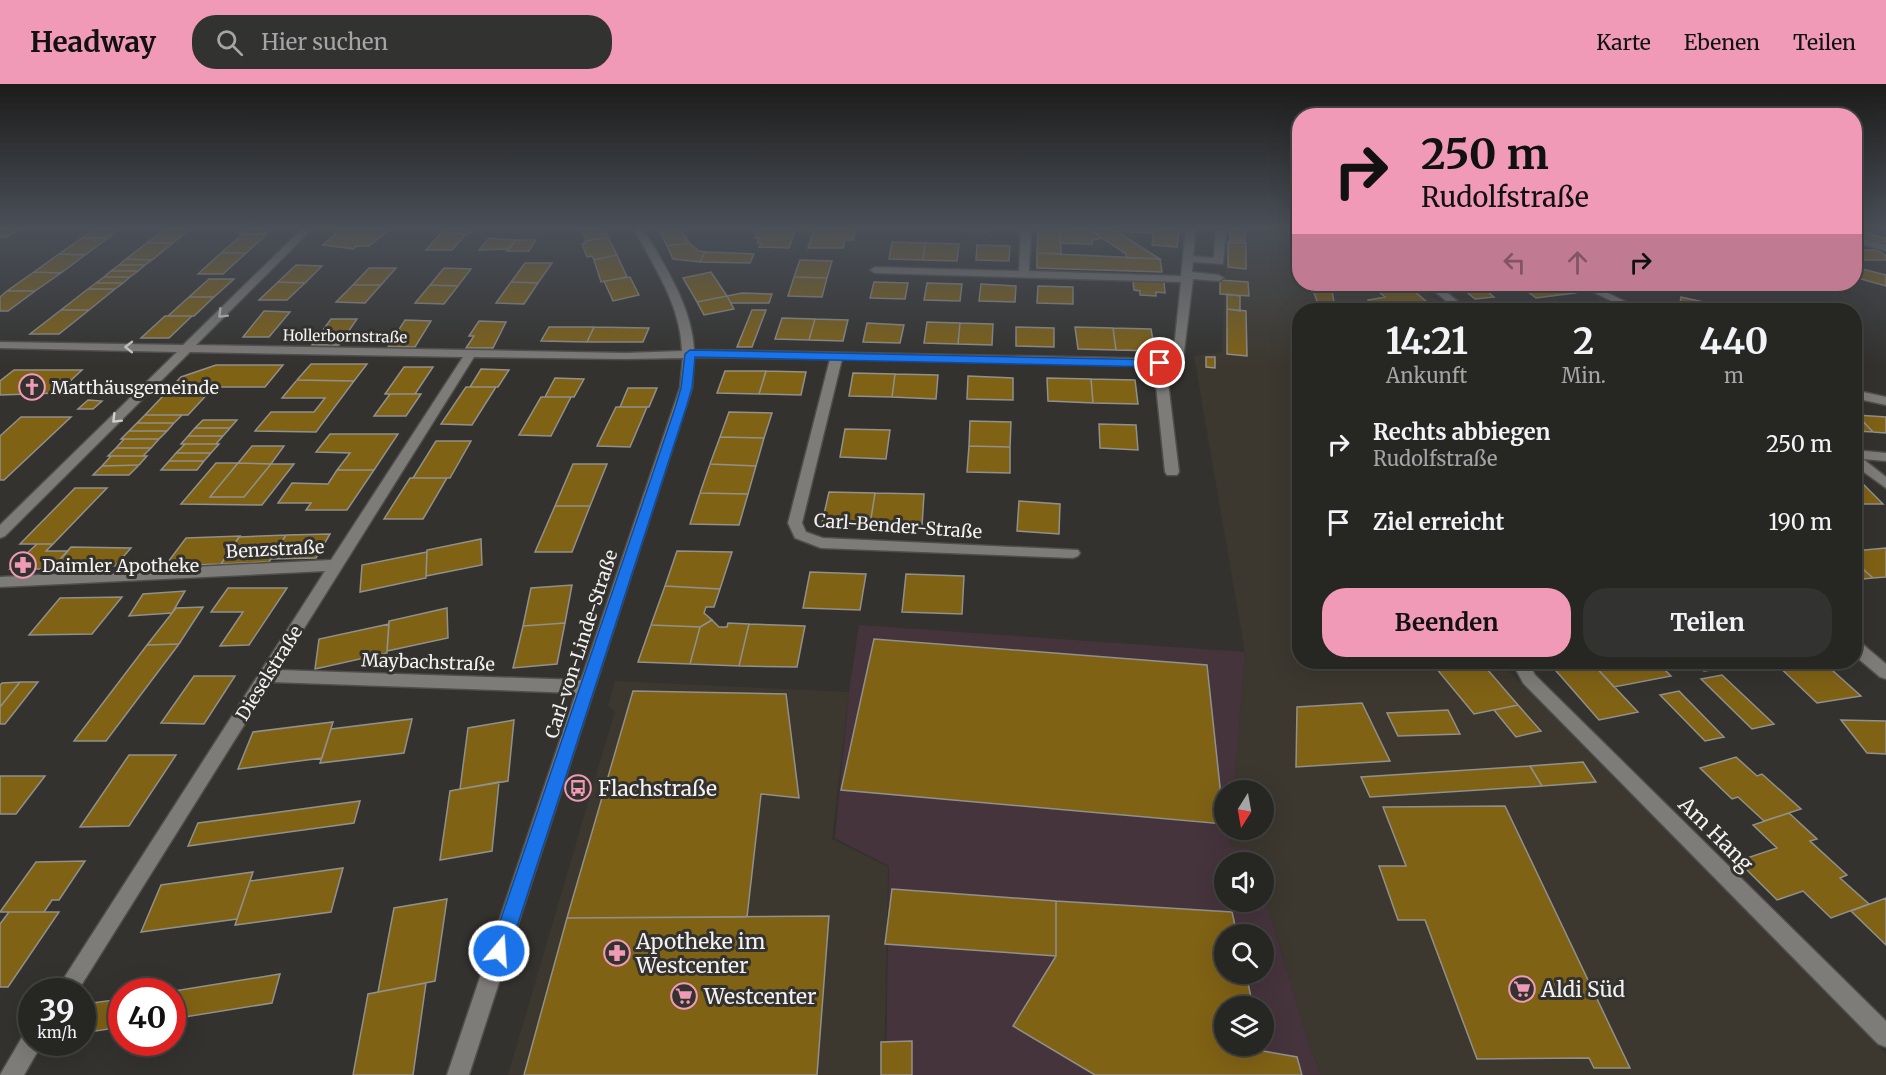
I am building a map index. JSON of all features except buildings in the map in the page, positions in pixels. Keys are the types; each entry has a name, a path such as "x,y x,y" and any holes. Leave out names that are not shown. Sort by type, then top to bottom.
{"street":[{"path":"0,533 261,274"},
{"name":"Carl-von-Linde-Straße","path":"458,1075 681,408 690,354 683,315 662,274"},
{"path":"1037,274 1219,278"},
{"name":"Hollerbornstraße","path":"0,345 626,356 690,354 837,356 1160,363 1177,360 1188,277"},
{"path":"1440,291 1454,303"},
{"path":"1597,291 1623,303"},
{"name":"Dieselstraße","path":"74,978 268,676 471,353"},
{"name":"Carl-Bender-Straße","path":"837,356 795,523 800,535 821,543 1073,553"},
{"path":"1160,363 1172,472"},
{"path":"1862,396 1886,401"},
{"path":"1862,456 1886,457"},
{"path":"1862,463 1886,484"},
{"name":"Benzstraße","path":"0,582 336,565"},
{"path":"1862,652 1886,673"},
{"name":"Am Hang","path":"1524,669 1529,679 1886,1036"},
{"name":"Maybachstraße","path":"268,676 587,687"},
{"path":"11,1075 23,1056"}],"shaded area":[{"path":"1225,274 1292,274 1292,291 1425,291 1440,303 1292,303 1292,669 1507,669 1886,1054 1886,1075 1321,1075 1308,1041 1269,912 1274,912 1274,852 1251,852 1250,848 1229,846 1230,840 1274,840 1274,780 1235,780 1245,652 1194,356 1222,352"},
{"path":"859,625 1245,652 1235,780 1214,780 1214,840 1230,840 1229,846 1250,848 1251,852 1214,852 1214,912 1269,912 1273,924 1214,924 1214,984 1274,984 1274,928 1308,1041 1321,1075 886,1075 889,866 835,838 849,692"},
{"path":"615,681 849,692 832,839 888,867 884,1075 508,1075 615,711 608,706"}],"place":[{"name":"Matthäusgemeinde","path":"32,387"},
{"name":"Daimler Apotheke","path":"23,565"},
{"name":"Flachstraße","path":"578,788"},
{"name":"Apotheke im Westcenter","path":"617,953"},
{"name":"Aldi Süd","path":"1522,989"},
{"name":"Westcenter","path":"684,996"}],"route":[{"path":"499,951 681,408 690,370 690,354 1160,363"}]}
